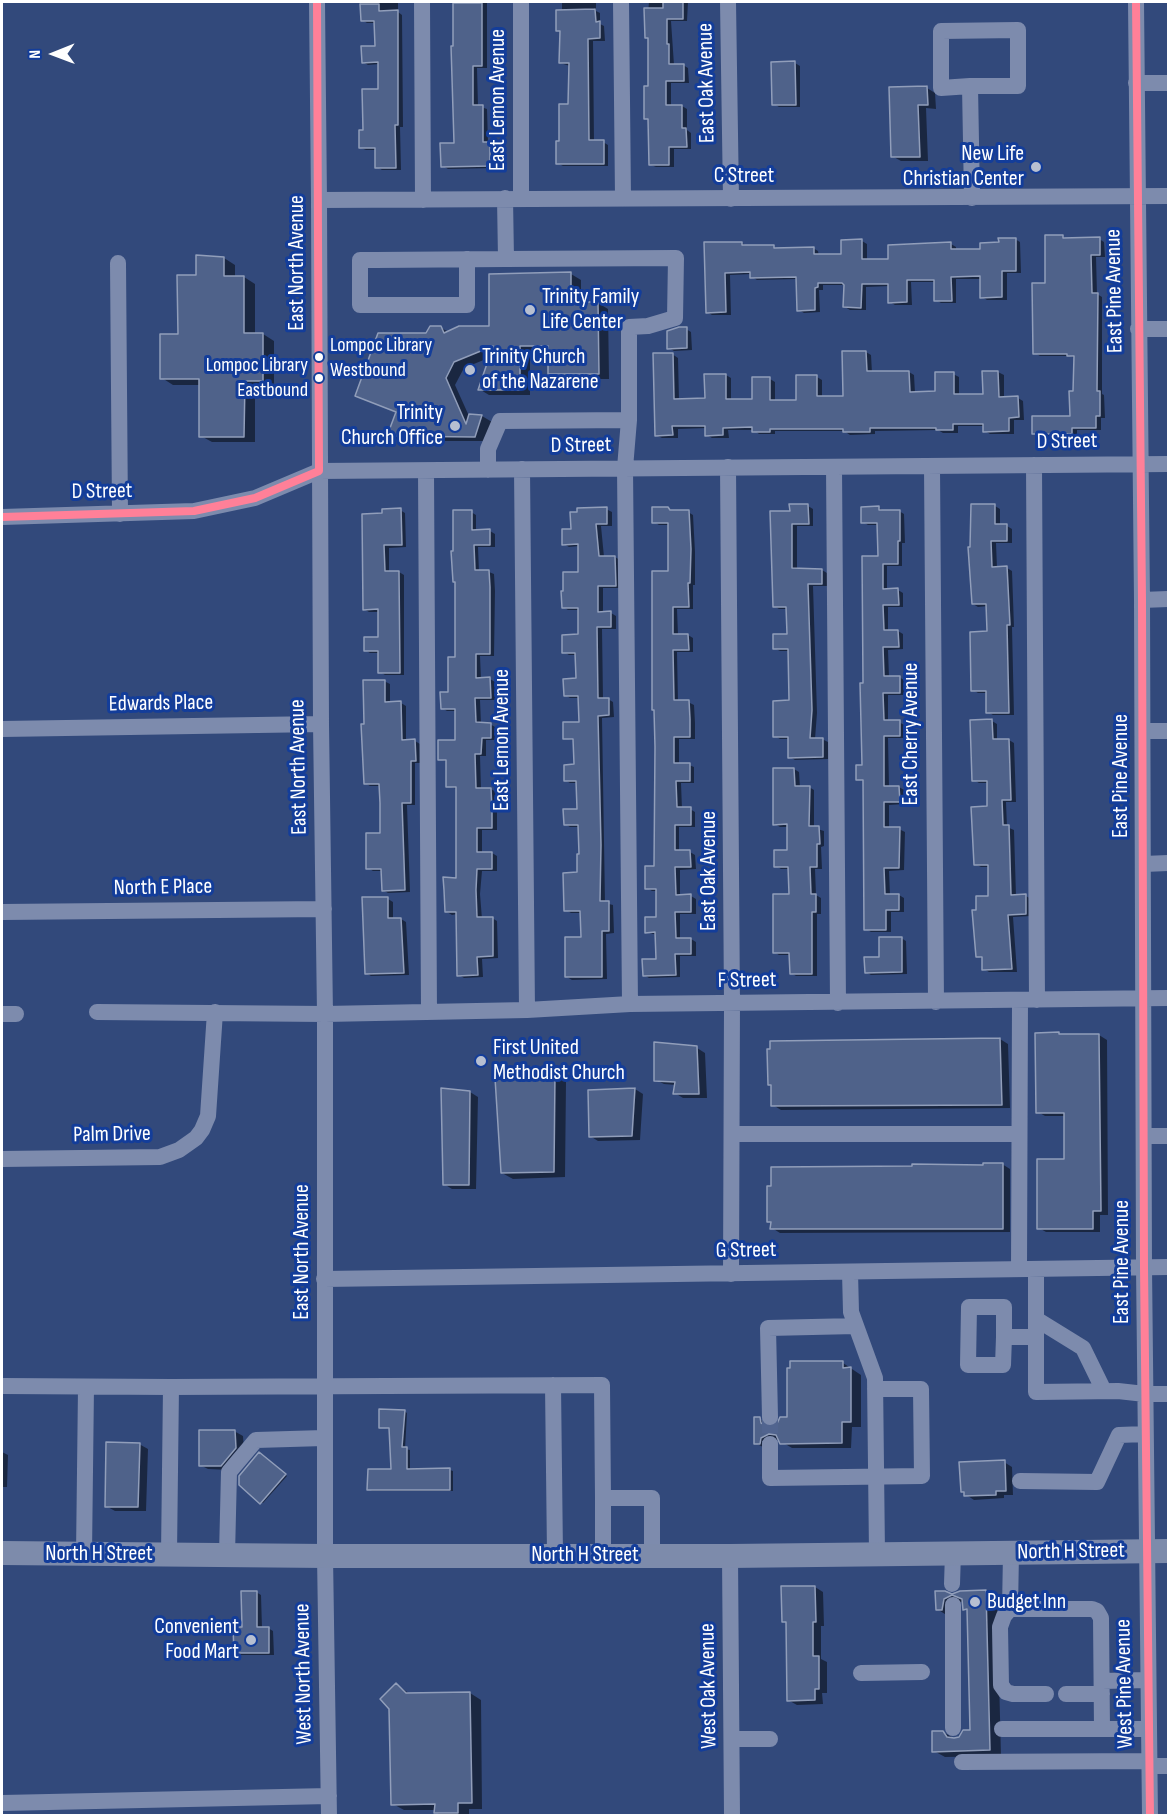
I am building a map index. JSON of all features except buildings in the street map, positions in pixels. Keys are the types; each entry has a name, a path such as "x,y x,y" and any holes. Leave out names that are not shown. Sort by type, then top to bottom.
{"highway":[{"name":"North H Street","path":"2,1553 730,1556 1157,1551"}],"street":[{"name":"East North Avenue","path":"317,2 320,200 321,724 326,1014 324,1532"},
{"path":"422,2 423,200"},
{"name":"East Lemon Avenue","path":"506,259 513,198 521,2"},
{"path":"621,2 622,198"},
{"name":"East Oak Avenue","path":"728,2 731,199"},
{"name":"East Pine Avenue","path":"1136,2 1144,864 1145,1434 1157,1551"},
{"path":"1018,30 1018,86 970,86 941,87 941,31 1018,30"},
{"path":"1136,83 1168,83"},
{"path":"970,86 972,198"},
{"name":"C Street","path":"320,200 1168,196"},
{"path":"467,259 467,305 360,305 360,260 467,259 676,258 675,318 648,326 629,327 629,420 626,468 630,1004"},
{"path":"118,262 120,514"},
{"path":"1138,329 1168,329"},
{"path":"488,470 488,449 500,421 629,420"},
{"name":"D Street","path":"2,517 194,511 255,498 319,471 1168,464"},
{"path":"1019,1269 1020,1134 1029,1000 1034,465"},
{"name":"East Oak Avenue","path":"728,467 732,1004 731,1274"},
{"path":"834,467 838,1003"},
{"name":"East Cherry Avenue","path":"932,467 936,1002"},
{"name":"East Lemon Avenue","path":"522,469 526,1010"},
{"path":"426,471 429,1012"},
{"path":"1142,600 1168,599"},
{"name":"Edwards Place","path":"2,729 321,724"},
{"path":"1143,731 1168,731"},
{"path":"1144,864 1168,863"},
{"name":"North E Place","path":"2,912 324,909"},
{"name":"F Street","path":"326,1014 526,1010 630,1004 1168,998"},
{"path":"97,1012 326,1014"},
{"name":"Palm Drive","path":"2,1159 160,1157 179,1150 196,1138 208,1116 215,1012"},
{"path":"732,1134 1020,1134"},
{"path":"1145,1136 1168,1136"},
{"name":"G Street","path":"324,1279 1168,1268"},
{"path":"1036,1269 1036,1392 1104,1391 1168,1394"},
{"path":"850,1272 850,1312 875,1378 877,1554"},
{"path":"1036,1319 1083,1348 1104,1391"},
{"path":"770,1417 768,1328 856,1326"},
{"path":"1004,1337 1036,1337"},
{"path":"553,1385 555,1555"},
{"path":"2,1386 602,1385 603,1555"},
{"path":"84,1554 86,1386"},
{"path":"169,1554 171,1387"},
{"path":"770,1444 770,1478 922,1476 921,1389 875,1389"},
{"path":"1020,1481 1097,1482 1119,1435 1145,1434"},
{"path":"226,1554 229,1472 256,1440 324,1438"},
{"path":"603,1498 652,1498 652,1555"},
{"name":"West North Avenue","path":"324,1532 329,1815"},
{"name":"West Pine Avenue","path":"1150,1815 1148,1680 1157,1551"},
{"path":"952,1584 953,1553"},
{"path":"1011,1553 1010,1609 1004,1616 1000,1627 1001,1685 1006,1692 1013,1694 1046,1694"},
{"name":"West Oak Avenue","path":"730,1556 732,1815"},
{"path":"953,1605 953,1728"},
{"path":"1010,1609 1092,1609 1097,1611 1101,1618 1102,1729"},
{"path":"861,1673 922,1672"},
{"path":"1066,1694 1148,1680"},
{"path":"1002,1729 1149,1729"},
{"path":"732,1739 770,1739"},
{"path":"962,1762 1149,1763 1168,1766"},
{"path":"2,1803 329,1796"}],"tunnel":[{"path":"770,1417 770,1444"}],"transit line":[{"path":"2,517 194,511 255,498 319,471 317,2"},
{"path":"1136,2 1150,1816"}],"place":[{"name":"New Life Christian Center","path":"1036,167"},
{"name":"Trinity Family Life Center","path":"530,310"},
{"name":"Lompoc Library Westbound","path":"319,357"},
{"name":"Trinity Church of the Nazarene","path":"470,370"},
{"name":"Lompoc Library Eastbound","path":"319,378"},
{"name":"Trinity Church Office","path":"455,426"},
{"name":"First United Methodist Church","path":"481,1061"},
{"name":"Budget Inn","path":"975,1602"},
{"name":"Convenient Food Mart","path":"251,1640"}]}
